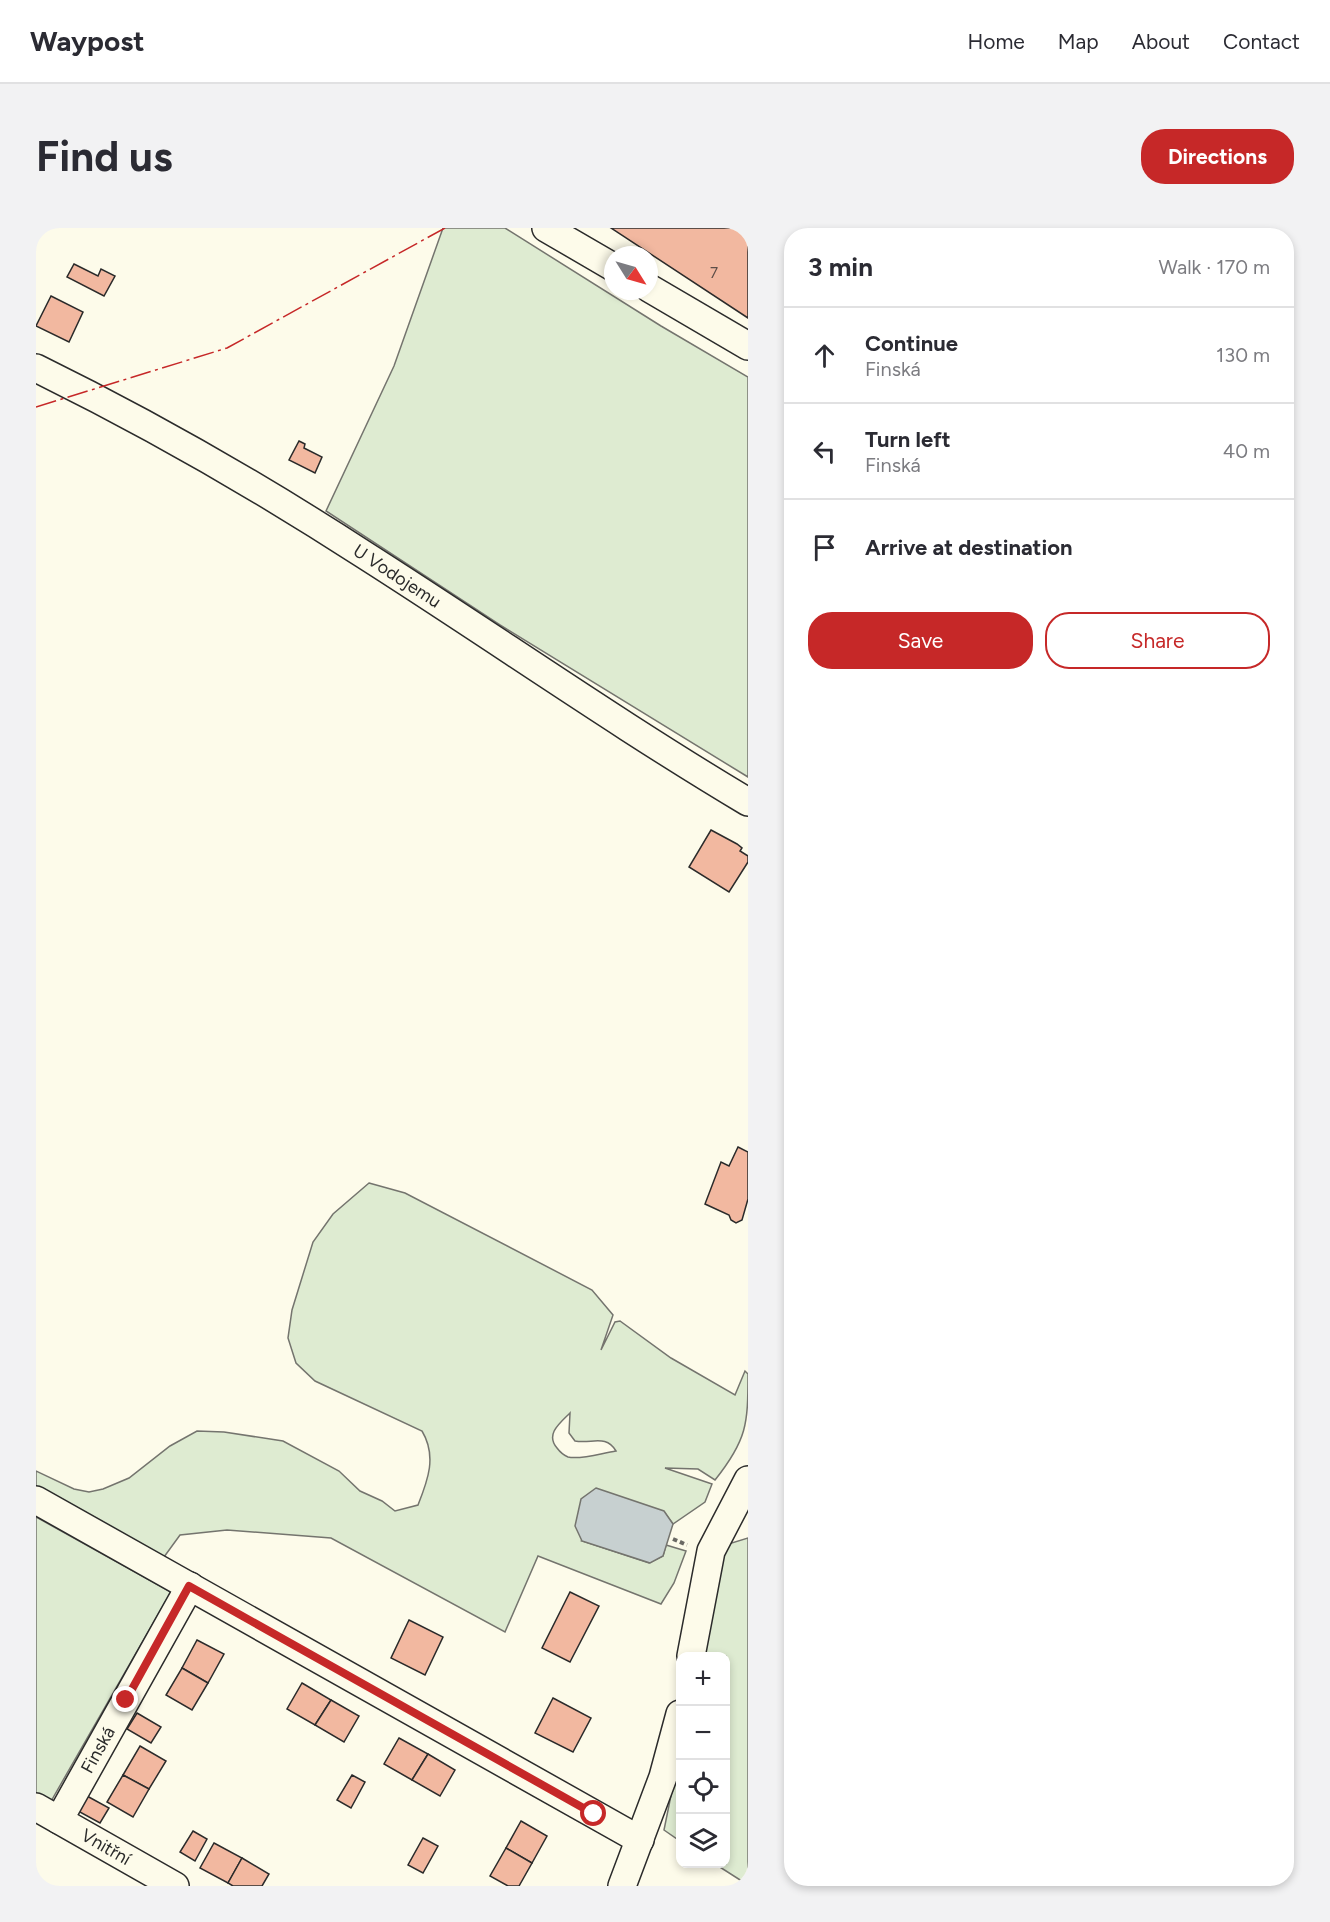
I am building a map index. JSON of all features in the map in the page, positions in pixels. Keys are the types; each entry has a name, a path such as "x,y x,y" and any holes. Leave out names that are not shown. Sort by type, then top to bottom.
{"street":[{"path":"546,228 604,262"},
{"path":"658,293 748,346"},
{"name":"U Vodojemu","path":"36,368 125,412 361,552 668,754 748,802"},
{"path":"692,1652 711,1551 748,1480"},
{"path":"36,1500 640,1840"},
{"name":"Finská","path":"59,1820 189,1586"},
{"path":"622,1886 663,1777 676,1732"},
{"name":"Vnitřní","path":"36,1807 175,1886"}],"path":[{"path":"673,1539 691,1546"}],"green space":[{"path":"443,228 505,228 604,290 604,300 620,300 748,377 748,777 500,625 326,511 394,366"},
{"path":"369,1183 405,1193 592,1290 613,1315 601,1350 615,1322 620,1321 671,1358 735,1395 745,1371 748,1374 744,1431 734,1454 715,1480 698,1469 665,1468 712,1484 705,1502 673,1524 663,1511 582,1541 649,1563 663,1556 666,1545 686,1551 674,1583 661,1604 538,1556 505,1632 331,1538 227,1530 180,1535 164,1557 36,1488 36,1471 74,1489 89,1492 103,1489 129,1478 170,1446 197,1431 224,1432 283,1441 339,1471 360,1491 382,1501 395,1511 418,1505 428,1477 430,1459 427,1440 422,1431 315,1381 296,1363 288,1338 292,1310 313,1242 333,1214","holes":["570,1413 569,1433 575,1441 603,1441 616,1451 585,1457 568,1457 554,1443 553,1433"]},
{"path":"36,1517 171,1592 50,1803 36,1795"},
{"path":"748,1538 748,1885 721,1868 730,1868 730,1652 702,1652 725,1545"},
{"path":"676,1771 676,1838 664,1830"}],"shaded area":[{"path":"596,1488 664,1511 673,1524 663,1556 650,1563 582,1541 575,1526 581,1499"}],"building":[{"path":"611,228 748,228 748,318 658,259 658,246 638,246"},
{"path":"74,264 98,276 101,269 115,276 104,296 67,277"},
{"path":"51,296 83,312 69,342 36,326"},
{"path":"299,441 305,444 304,448 322,457 315,473 289,460"},
{"path":"711,830 737,844 742,848 740,851 748,856 748,862 729,892 689,867"},
{"path":"738,1147 748,1152 748,1199 742,1220 736,1223 729,1215 705,1204 721,1162 729,1166"},
{"path":"570,1592 599,1606 570,1662 542,1648"},
{"path":"409,1620 443,1637 425,1675 391,1658"},
{"path":"197,1640 224,1654 208,1683 182,1668"},
{"path":"182,1668 208,1683 192,1710 166,1695"},
{"path":"302,1683 331,1700 315,1725 287,1709"},
{"path":"553,1698 591,1718 573,1752 535,1733"},
{"path":"331,1700 359,1716 344,1742 315,1725"},
{"path":"137,1713 161,1727 151,1743 127,1729"},
{"path":"399,1738 428,1754 412,1780 384,1764"},
{"path":"140,1746 166,1761 149,1789 123,1775"},
{"path":"428,1754 455,1770 440,1796 412,1780"},
{"path":"123,1775 149,1789 133,1817 107,1802"},
{"path":"352,1775 365,1782 351,1808 337,1800"},
{"path":"87,1796 109,1808 100,1823 78,1811"},
{"path":"521,1821 547,1836 532,1863 506,1848"},
{"path":"193,1831 207,1839 195,1861 180,1852"},
{"path":"423,1838 438,1846 423,1873 408,1865"},
{"path":"214,1843 242,1858 228,1883 200,1868"},
{"path":"506,1848 532,1863 519,1886 508,1886 490,1876"},
{"path":"242,1858 269,1874 262,1886 233,1886 228,1883"}],"power":[{"path":"36,407 227,348 445,228"}],"route":[{"path":"126,1700 189,1586 594,1814"}]}
